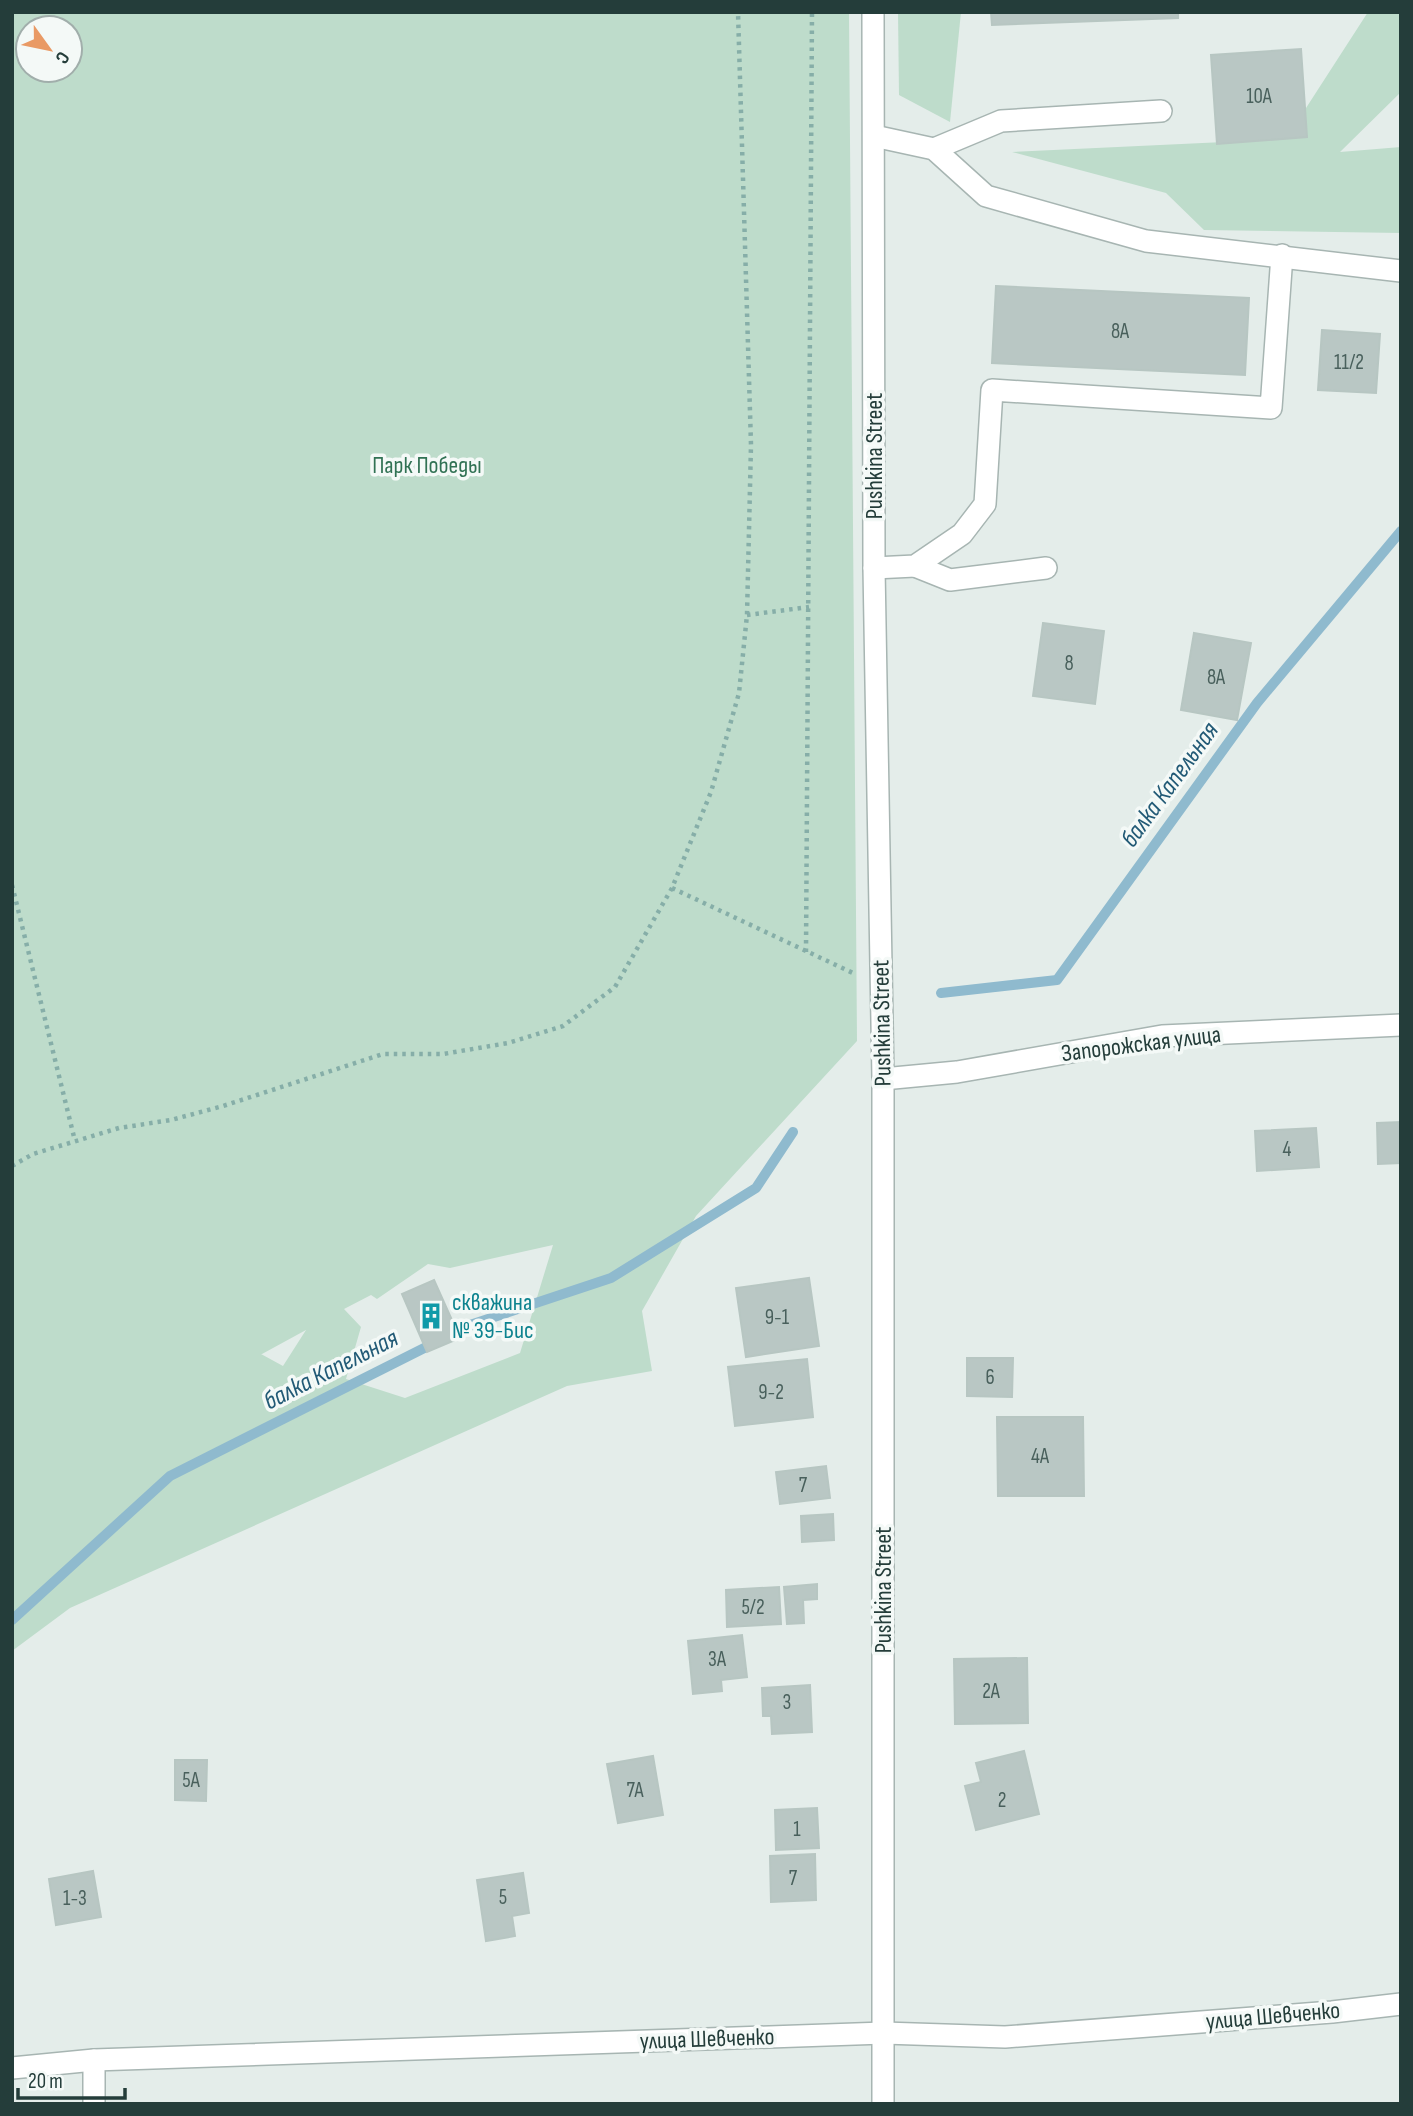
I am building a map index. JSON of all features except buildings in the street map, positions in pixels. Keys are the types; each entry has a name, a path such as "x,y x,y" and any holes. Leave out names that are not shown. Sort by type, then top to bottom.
{"street":[{"name":"Pushkina Street","path":"873,12 874,568 882,987 883,2104"},
{"path":"934,149 1002,121 1161,111"},
{"path":"874,136 934,149 986,196 1146,240 1401,271"},
{"path":"915,566 962,534 985,504 992,390 1270,408 1282,255"},
{"path":"874,568 915,566 950,580 1046,568"},
{"name":"Запорожская улица","path":"882,1073 957,1072 1162,1036 1401,1025"},
{"name":"улица Шевченко","path":"12,2068 94,2060 884,2033 1004,2037 1332,2012 1401,2004"},
{"path":"94,2060 94,2104"}],"path":[{"path":"12,1166 33,1154 75,1141 119,1128 171,1120 223,1106 383,1054 443,1054 508,1043 563,1026 615,987 672,888 711,792 739,693 747,615 751,444 738,12"},
{"path":"806,951 812,12"},
{"path":"747,615 808,607"},
{"path":"12,885 75,1141"},
{"path":"672,888 882,987"}],"green space":[{"name":"Парк Победы","path":"12,12 849,12 857,1041 696,1216 642,1311 652,1371 567,1386 70,1608 12,1651","holes":["553,1245 520,1353 405,1398 346,1379 361,1327 344,1309 371,1295 377,1299 428,1264 450,1268","306,1330 283,1366 261,1354"]},
{"path":"898,12 961,12 950,122 899,95"},
{"path":"1368,12 1401,12 1401,92 1340,152 1401,147 1401,233 1204,230 1166,193 1012,152 1286,139"}],"waterway":[{"name":"балка Капельная","path":"941,993 1057,980 1257,703 1401,531"},
{"name":"балка Капельная","path":"12,1620 170,1476 470,1325 611,1278 756,1188 793,1132"}],"place":[{"name":"скважина № 39-Бис","path":"431,1316"}]}
